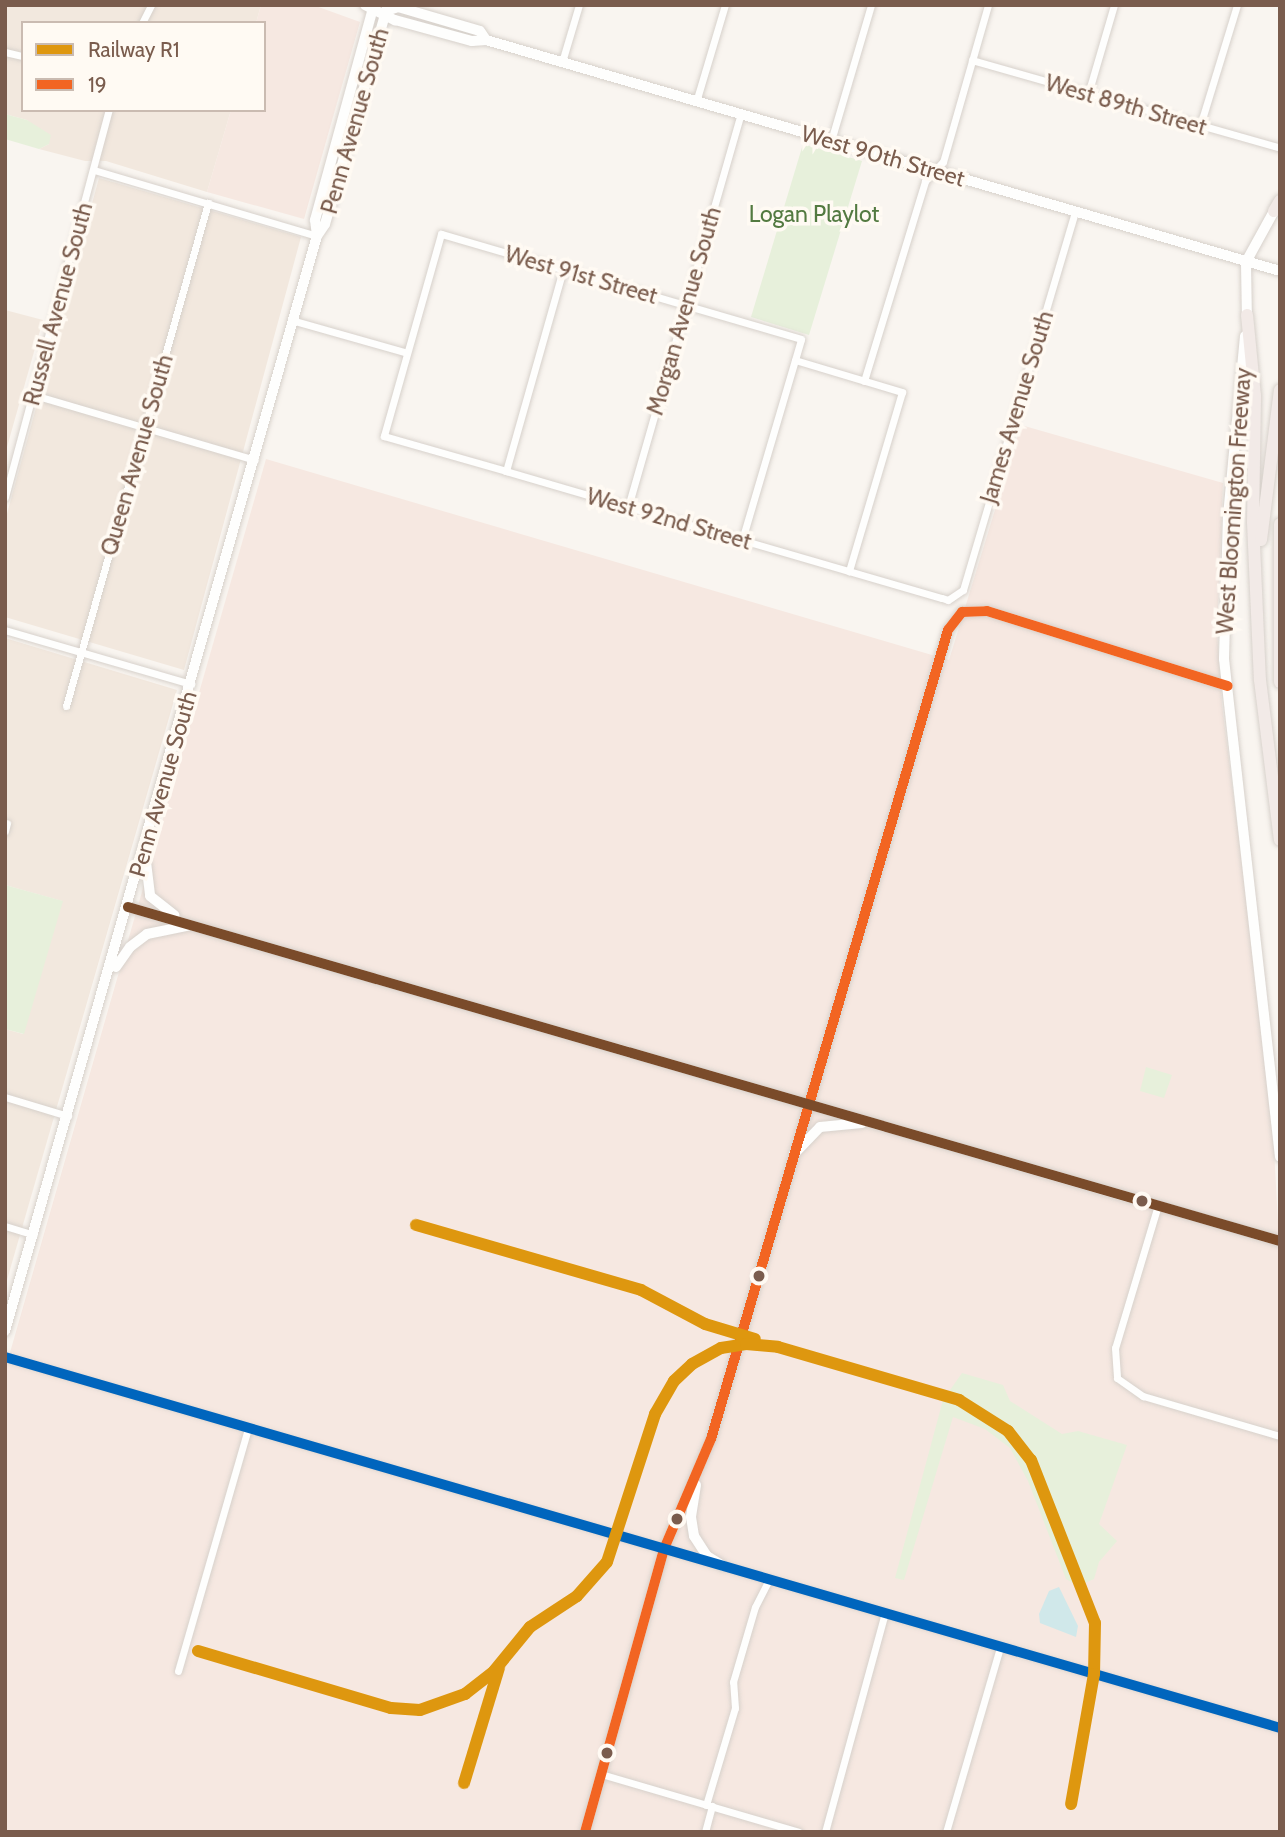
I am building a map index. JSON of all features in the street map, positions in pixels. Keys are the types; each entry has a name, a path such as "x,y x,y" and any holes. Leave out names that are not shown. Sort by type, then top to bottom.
{"highway":[{"path":"1247,315 1255,396 1256,604 1260,680 1280,840"},
{"path":"1256,604 1267,463 1280,390"},
{"path":"1280,524 1280,682"}],"street":[{"path":"143,21 150,5"},
{"path":"562,62 579,5"},
{"path":"696,102 725,5"},
{"path":"831,141 871,5"},
{"path":"864,381 925,181 943,162 988,5"},
{"path":"1088,94 1114,5"},
{"path":"1200,127 1237,5"},
{"name":"West 90th Street","path":"371,6 398,8 480,31 486,40 1280,271"},
{"name":"Penn Avenue South","path":"5,1331 35,1235 295,320 317,236 317,208 371,6"},
{"name":"Penn Avenue South","path":"317,236 325,224 387,8"},
{"name":"West 89th Street","path":"972,60 1280,148"},
{"name":"Russell Avenue South","path":"5,497 108,112"},
{"name":"Morgan Avenue South","path":"628,507 741,114"},
{"path":"94,170 317,236"},
{"path":"1247,262 1277,206 1280,194"},
{"name":"Queen Avenue South","path":"66,706 208,203"},
{"name":"James Avenue South","path":"954,598 963,590 1075,213"},
{"name":"West 91st Street","path":"407,353 441,234 801,340 795,360"},
{"name":"West Bloomington Freeway","path":"1247,262 1247,315 1224,585 1227,686 1280,1157"},
{"path":"506,471 564,270"},
{"path":"295,320 407,353"},
{"name":"West 92nd Street","path":"407,353 384,436 849,571 954,598"},
{"path":"742,540 795,360 902,392 849,571"},
{"path":"34,395 256,460"},
{"path":"723,1566 707,1556 694,1536 691,1517 698,1474 948,630 962,612 987,611 1227,686"},
{"path":"5,630 192,685"},
{"path":"146,848 150,896 163,910 193,925"},
{"path":"128,906 1280,1241"},
{"path":"108,979 130,947 147,934 193,925"},
{"path":"5,1097 69,1116"},
{"path":"792,1157 820,1127 873,1123"},
{"path":"1158,1205 1115,1348 1117,1378 1143,1396 1280,1436"},
{"path":"5,1226 35,1235"},
{"path":"5,1357 1280,1728"},
{"path":"177,1671 248,1429"},
{"path":"585,1832 664,1549 698,1474"},
{"path":"705,1832 709,1805 734,1708 733,1682 755,1607 769,1580"},
{"path":"825,1832 885,1613"},
{"path":"946,1832 1000,1647"},
{"path":"601,1774 799,1832"}],"shaded area":[{"path":"5,5 261,5 257,21 21,21 21,112 230,112 207,192 106,161 85,161 39,149 49,144 27,120 5,114"},
{"path":"261,5 313,5 360,22 304,219 207,192 230,112 266,112 266,21 257,21"},
{"path":"99,178 301,237 184,670 5,617 5,521"},
{"path":"5,310 43,320 5,454"},
{"path":"1021,425 1223,483 1217,632 1222,705 1271,1093 1280,1260 1280,1832 5,1831 5,1370 266,459 949,660"},
{"path":"5,638 177,690 5,1287 5,1029 23,1034 62,901 5,885"}],"green space":[{"path":"5,114 27,120 51,135 49,144 39,149 5,139"},
{"name":"Logan Playlot","path":"803,144 862,161 809,335 751,317"},
{"path":"5,885 63,901 24,1034 5,1029"},
{"path":"1146,1067 1172,1075 1164,1098 1140,1091"},
{"path":"962,1373 1003,1385 1010,1401 1062,1434 1078,1431 1127,1445 1099,1524 1117,1541 1099,1562 1094,1579 1078,1586 1066,1579 1028,1481 1010,1448 985,1429 953,1417 904,1580 895,1578 943,1400"}],"water":[{"path":"1059,1587 1078,1626 1076,1637 1040,1623 1039,1614 1049,1591"}],"rail line":[{"name":"R1","path":"416,1225 641,1290 705,1324 755,1339"},
{"name":"R1","path":"198,1651 391,1708 420,1710 465,1694 494,1671 530,1627 577,1596 607,1562 655,1414 674,1381 692,1364 721,1348 746,1344 778,1347 959,1400 1008,1431 1031,1460 1095,1623 1094,1674 1071,1804"},
{"name":"R1","path":"464,1783 499,1668"}],"transit line":[{"name":"19","path":"585,1832 664,1549 711,1439 948,630 962,612 987,611 1228,686"},
{"path":"128,907 1280,1241"},
{"path":"5,1357 1280,1728"}]}
